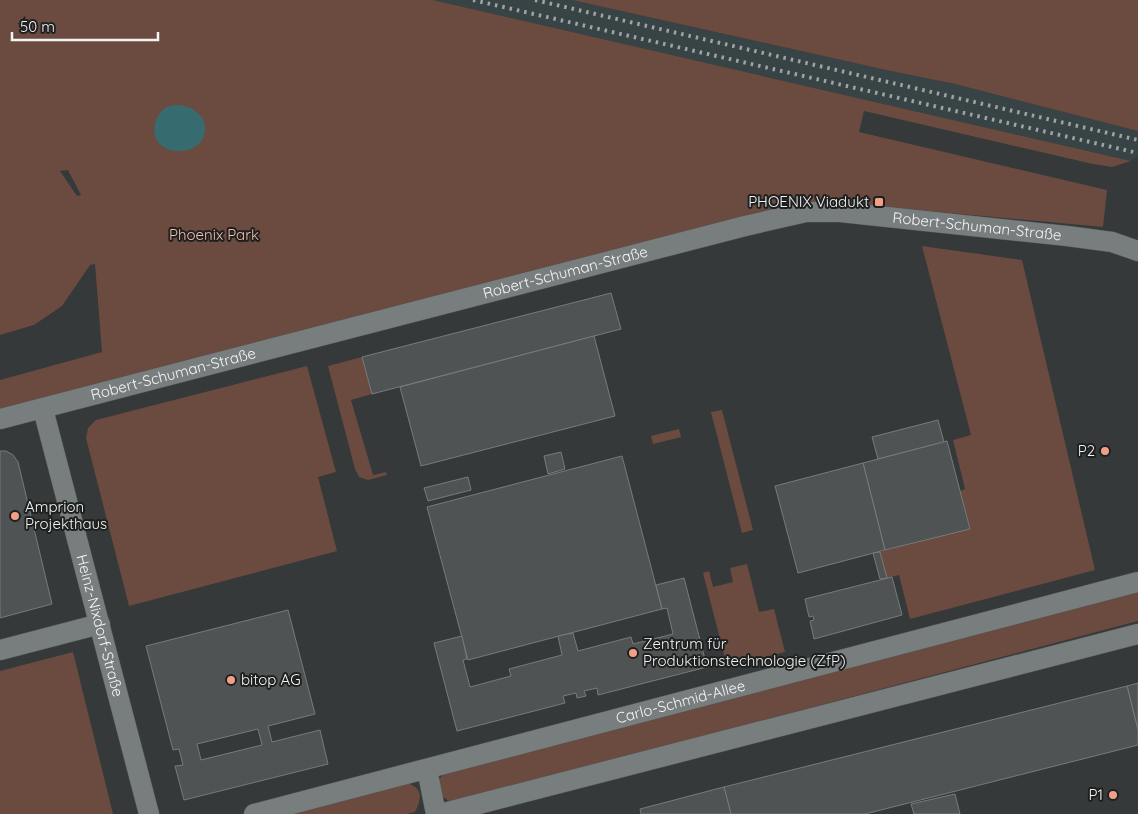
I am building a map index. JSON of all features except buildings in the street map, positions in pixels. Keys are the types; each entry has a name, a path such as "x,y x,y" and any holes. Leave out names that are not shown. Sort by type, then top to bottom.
{"street":[{"name":"Robert-Schuman-Straße","path":"0,420 753,224 806,212 840,212 1067,236 1112,242 1138,251"},
{"name":"Heinz-Nixdorf-Straße","path":"43,409 149,814"},
{"name":"Carlo-Schmid-Allee","path":"254,814 1138,582"},
{"path":"0,650 100,624"},
{"path":"427,769 438,814 1138,634"}],"shaded area":[{"path":"433,0 572,0 955,84 1138,131 1138,156 1131,161"}],"green space":[{"name":"Phoenix Park","path":"0,0 433,0 1131,161 1112,167 1093,164 864,111 859,132 1107,190 1103,227 841,203 0,411 0,380 102,352 95,264 90,265 62,306 34,325 0,335","holes":["68,170 81,195 77,196 60,171"]},
{"path":"572,0 1138,0 1138,131 955,84"},
{"path":"922,246 1022,260 1095,570 910,619 899,575 887,578 880,552 970,528 960,491 965,489 953,440 971,435"},
{"path":"362,357 372,394 351,400 373,475 386,472 387,475 368,480 359,477 355,469 328,366"},
{"path":"307,366 336,472 318,477 337,551 129,606 86,438 88,428 96,420"},
{"path":"722,410 753,530 742,533 711,412"},
{"path":"679,429 681,437 653,444 651,436"},
{"path":"747,564 759,612 774,609 785,652 727,666 703,573 709,571 713,587 733,582 730,568"},
{"path":"1138,591 1138,621 457,801 449,801 443,797 440,789 439,782 447,770"},
{"path":"73,652 113,814 0,814 0,671"},
{"path":"401,781 413,785 419,792 418,806 415,812 407,814 278,814"}],"water":[{"path":"176,105 188,107 198,113 204,123 204,136 201,142 191,149 184,151 166,148 155,137 155,126 158,116 165,108"}],"railway":[{"path":"473,0 1138,153"},
{"path":"535,0 1138,140"}],"place":[{"name":"PHOENIX Viadukt","path":"879,202"},
{"name":"P2","path":"1105,451"},
{"name":"Amprion Projekthaus","path":"15,516"},
{"name":"Zentrum für Produktionstechnologie (ZfP)","path":"633,653"},
{"name":"bitop AG","path":"231,680"},
{"name":"P1","path":"1113,795"}]}
